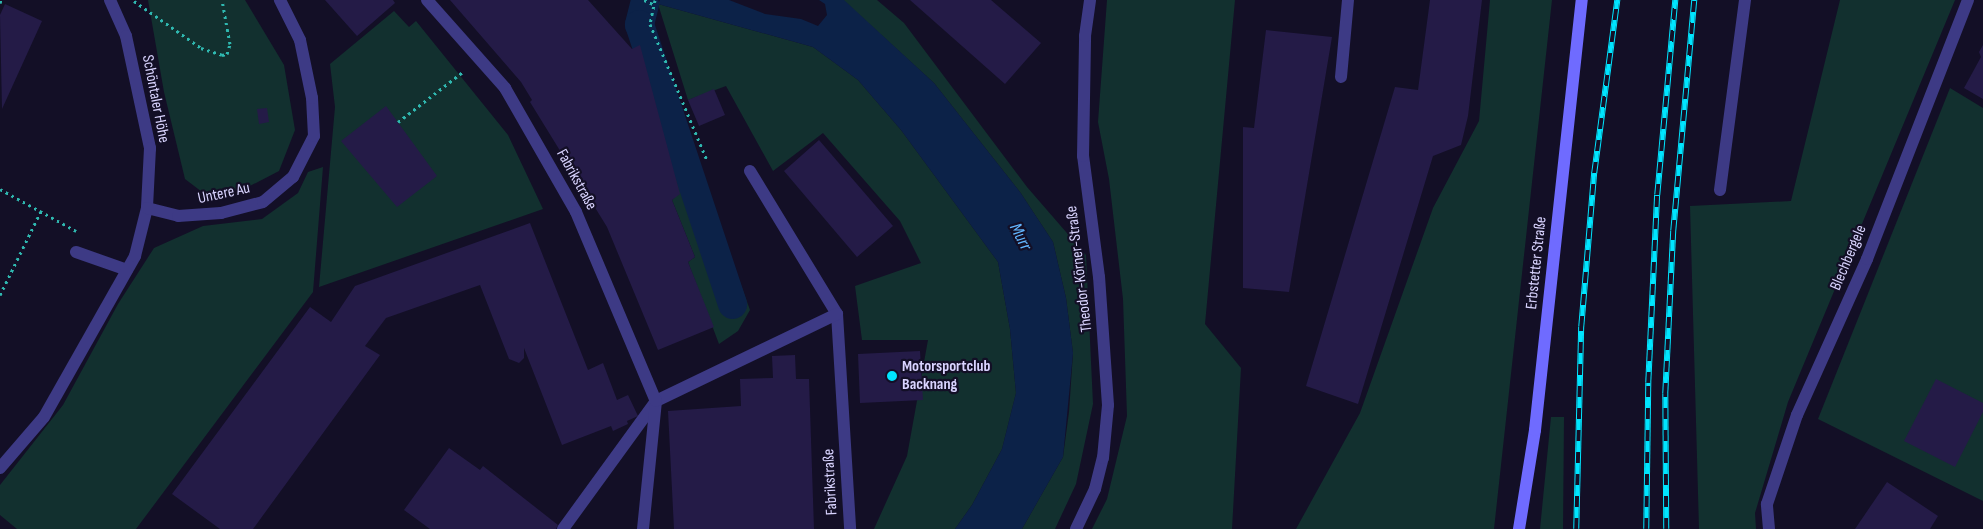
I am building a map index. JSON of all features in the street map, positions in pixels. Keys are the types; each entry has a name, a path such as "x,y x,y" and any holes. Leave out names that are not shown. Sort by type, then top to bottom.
{"street":[{"name":"Schöntaler Höhe","path":"110,0 126,36 150,148 147,208"},
{"name":"Untere Au","path":"147,208 178,216 221,213 263,202 293,177 314,136 312,98 300,40 280,0"},
{"name":"Fabrikstraße","path":"427,0 505,88 576,212 656,401 643,529"},
{"name":"Theodor-Körner-Straße","path":"1076,529 1095,489 1101,466 1108,406 1099,276 1083,156 1085,36 1090,0"},
{"path":"1341,77 1348,0"},
{"name":"Erbstetter Straße","path":"1519,529 1535,430 1582,0"},
{"path":"1720,190 1746,0"},
{"name":"Blechbergele","path":"1769,529 1767,504 1797,415 1867,259 1968,0"},
{"name":"Fabrikstraße","path":"750,171 837,314 850,529"},
{"path":"0,468 44,417 134,256 147,208"},
{"path":"76,252 127,270"},
{"path":"563,529 656,401 837,314"}],"path":[{"path":"132,0 201,48 222,55 227,54 230,44 222,0"},
{"path":"644,0 654,2 650,24 707,160"},
{"path":"398,122 480,59"},
{"path":"0,189 83,235"},
{"path":"0,295 41,211"}],"green space":[{"path":"148,0 245,0 284,65 295,130 279,171 246,188 206,195 185,179 164,92"},
{"path":"843,0 877,0 904,23 1027,187 1086,255 1093,404 1076,484 1055,529 1022,529 1063,457 1069,412 1073,353 1066,298 1053,242 1020,192 934,83"},
{"path":"1107,0 1235,0 1205,324 1241,368 1232,529 1092,529 1107,499 1127,416 1123,299 1109,179 1098,122"},
{"path":"1490,0 1552,0 1494,529 1296,529 1360,413 1433,208 1479,121"},
{"path":"1840,0 1955,0 1788,402 1755,513 1756,529 1699,529 1690,206 1791,201"},
{"path":"658,4 813,47 858,80 901,130 998,262 1010,329 1016,393 1002,449 972,505 955,529 874,529 907,456 928,340 862,340 855,286 921,263 900,221 823,133 773,171 726,86 688,100"},
{"path":"394,11 409,27 416,21 508,135 543,209 319,287 335,107 330,64"},
{"path":"648,25 750,310 738,331 719,344 688,262 695,257 672,200 679,193 634,31"},
{"path":"1950,88 1983,108 1983,501 1818,419"},
{"path":"323,167 313,292 136,529 17,529 0,515 0,485 63,405 118,304 154,248 203,226 262,219 298,193 308,172"},
{"path":"1551,417 1564,417 1563,529 1540,529"}],"water":[{"name":"Murr","path":"660,0 729,0 765,14 801,19 818,26 827,15 825,4 819,0 844,0 934,83 1020,192 1053,242 1066,298 1073,353 1063,457 1022,529 955,529 972,505 1002,449 1016,393 1010,329 998,262 901,130 858,80 813,47 658,4"}],"building":[{"path":"325,0 393,0 395,3 357,36"},
{"path":"450,0 588,0 632,49 640,45 680,194 672,200 695,257 688,262 714,327 658,350 607,227 530,102 532,100 521,82"},
{"path":"910,0 991,0 1041,43 1005,84"},
{"path":"1430,0 1482,0 1468,116 1461,145 1433,156 1358,404 1306,386 1395,87 1418,90"},
{"path":"5,4 42,21 2,109 0,15"},
{"path":"1266,30 1332,37 1289,292 1243,288 1243,127 1254,128"},
{"path":"1983,45 1983,99 1964,88 1981,57 1979,52"},
{"path":"714,89 725,115 699,126 688,100"},
{"path":"386,106 437,176 397,207 341,141"},
{"path":"267,108 269,122 259,124 257,109"},
{"path":"819,140 893,226 857,257 784,171"},
{"path":"530,223 588,370 603,363 617,400 628,395 638,416 627,421 628,424 613,431 611,426 562,445 524,348 524,358 519,363 509,359 480,285 386,318 365,346 380,355 253,529 220,529 172,494 310,307 331,322 355,286"},
{"path":"920,351 923,400 860,403 858,354"},
{"path":"795,355 796,379 809,379 814,529 674,529 668,411 741,406 740,379 773,378 772,356"},
{"path":"1936,379 1983,403 1983,412 1955,467 1904,441"},
{"path":"449,448 480,470 483,466 558,525 556,529 430,529 404,510"},
{"path":"1887,482 1938,516 1930,529 1855,529"}],"waterway":[{"path":"644,4 639,24 732,304"}],"railway":[{"path":"1576,529 1581,327 1594,173 1617,0"},
{"path":"1646,529 1648,383 1657,195 1675,0"},
{"path":"1666,529 1665,394 1673,231 1694,0"}],"place":[{"name":"Motorsportclub Backnang","path":"892,376"}]}
